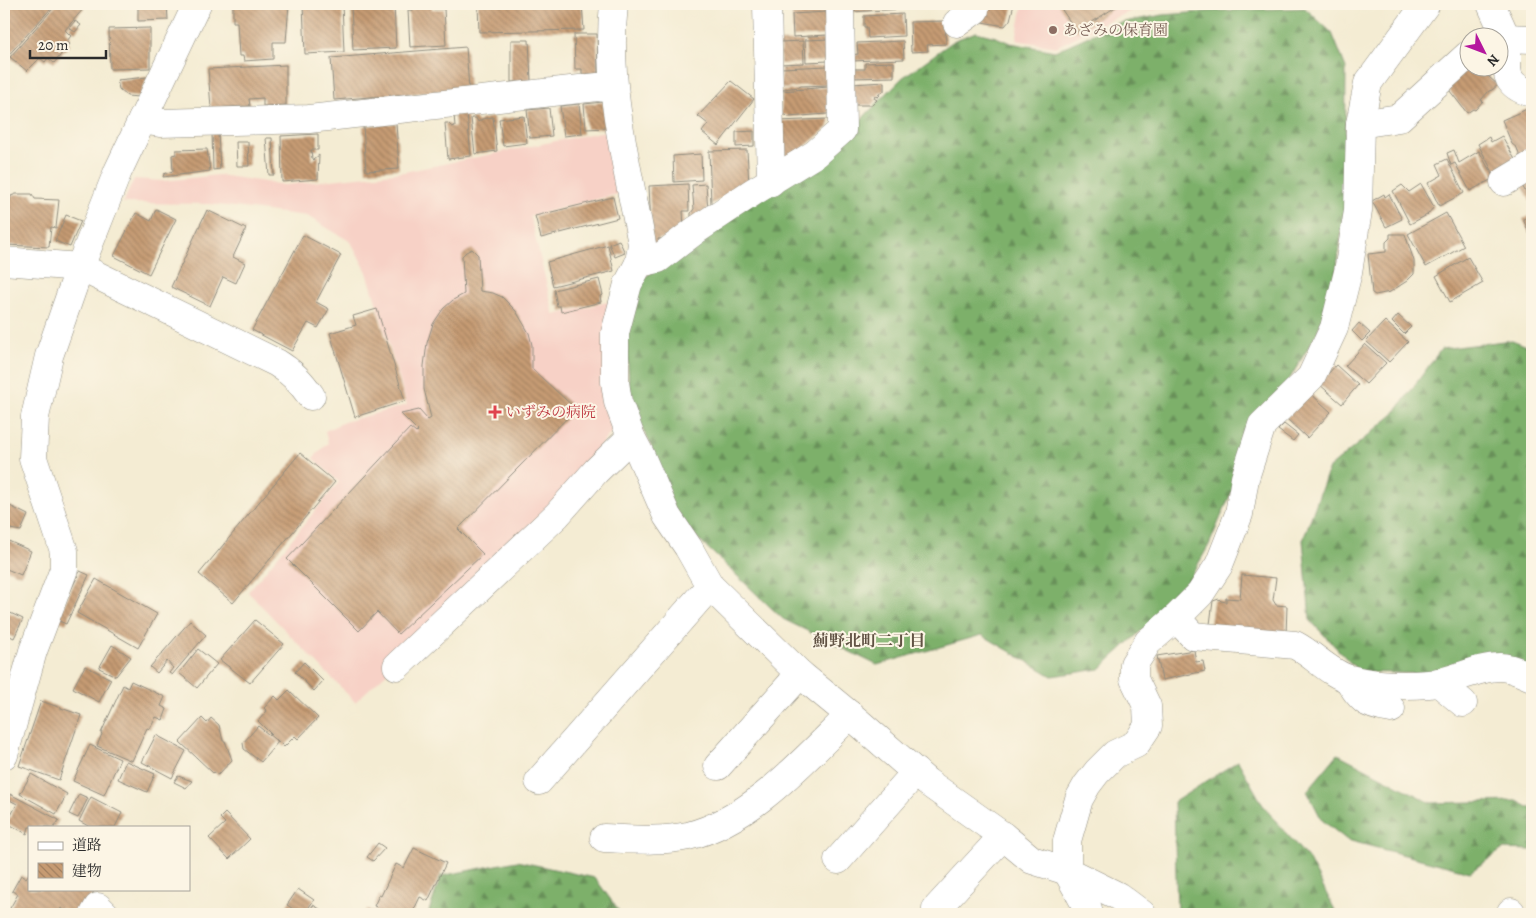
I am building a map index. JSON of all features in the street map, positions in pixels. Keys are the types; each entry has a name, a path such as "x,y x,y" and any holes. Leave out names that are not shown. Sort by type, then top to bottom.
{"street":[{"path":"4,755 33,651 64,569 64,551 33,458 35,418 49,356 80,268 118,171 197,4"},
{"path":"614,4 611,33 613,89 642,244 639,263 628,284 615,333 615,382 618,402 630,437 640,454 667,516 688,547 710,586 800,674 927,782 1003,836 1032,860 1068,871 1118,896 1142,914"},
{"path":"767,4 771,182"},
{"path":"639,263 658,259 696,230 815,154 842,130 840,4"},
{"path":"1089,914 1068,871 1067,842 1079,799 1087,784 1116,754 1136,744 1148,726 1147,706 1134,679 1134,664 1148,642 1200,594 1219,565 1239,514 1245,478 1262,425 1311,377 1334,328 1348,272 1358,211 1360,124 1368,83 1426,4"},
{"path":"1491,4 1498,28"},
{"path":"1508,40 1532,39"},
{"path":"1360,124 1399,118 1458,64"},
{"path":"1508,76 1510,81 1532,93"},
{"path":"142,120 160,123 309,119 598,87 613,89"},
{"path":"1504,182 1532,165"},
{"path":"4,261 80,268 277,363 290,371 311,396"},
{"path":"397,666 557,515 596,471 630,437"},
{"path":"540,781 710,586"},
{"path":"1176,618 1193,636 1295,645 1307,651 1331,670 1348,679 1386,684 1431,684 1500,667 1512,669 1532,677"},
{"path":"718,766 800,674"},
{"path":"1348,679 1357,694 1372,706 1391,709"},
{"path":"1438,682 1463,703"},
{"path":"604,838 662,839 705,831 752,806 789,775 850,715"},
{"path":"838,860 916,772"},
{"path":"936,909 1003,836"},
{"path":"94,914 98,907 105,914"}],"shaded area":[{"name":"あざみの保育園","path":"1023,4 1157,4 1156,10 1134,10 1107,21 1056,47 1016,40"},
{"name":"いずみの病院","path":"610,130 622,193 530,216 554,315 612,301 614,429 564,490 394,666 355,702 248,592 339,482 313,458 328,443 325,431 344,422 407,405 367,272 351,242 307,216 210,204 123,203 134,179 163,181 219,175 285,185 404,172"}],"green space":[{"path":"1305,8 1332,33 1346,68 1345,207 1335,281 1317,333 1286,385 1228,500 1209,545 1181,594 1100,669 1052,676 982,635 877,665 783,619 677,519 650,443 630,406 626,321 642,279 844,137 902,78 955,40 976,32 1010,43 1055,51 1118,23 1163,15"},
{"path":"1512,340 1532,348 1532,672 1434,674 1359,672 1310,620 1303,540 1329,468 1394,414 1441,349"},
{"path":"1338,754 1431,803 1517,801 1532,809 1532,850 1503,849 1470,872 1347,840 1322,820 1307,791"},
{"path":"1238,761 1264,807 1309,860 1337,914 1177,914 1174,802"},
{"path":"517,861 595,878 621,914 428,914 441,876"}],"building":[{"path":"4,4 55,4 4,60"},
{"path":"57,4 79,4 84,8 65,30 71,36 67,41 70,44 54,63 48,58 45,62 40,58 27,71 10,57"},
{"path":"138,4 167,4 168,20 138,21"},
{"path":"233,4 289,4 286,42 273,42 273,59 244,61 243,56 239,56 237,22 233,22"},
{"path":"303,4 342,4 344,52 305,54"},
{"path":"351,4 394,4 396,48 353,50"},
{"path":"478,4 582,4 584,30 479,32"},
{"path":"777,4 794,4 794,10 778,11"},
{"path":"796,4 828,4 828,6 807,8 807,6"},
{"path":"850,4 901,4 902,9 851,12"},
{"path":"986,4 1014,4 1010,20 1005,26 982,22"},
{"path":"1058,4 1120,4 1077,32"},
{"path":"432,6 432,9 444,9 446,45 410,47 408,10 413,10 415,7"},
{"path":"826,12 828,35 793,37 792,14"},
{"path":"903,14 904,36 868,38 867,27 864,27 864,16"},
{"path":"75,21 81,25 75,32 69,28"},
{"path":"945,21 946,44 927,45 928,51 911,52 910,22"},
{"path":"150,28 150,68 110,69 109,29"},
{"path":"574,34 597,34 598,74 582,74 582,69 575,69"},
{"path":"830,39 829,61 806,62 805,40"},
{"path":"511,40 529,40 531,81 511,82"},
{"path":"803,41 804,63 780,64 780,42"},
{"path":"903,41 904,59 851,61 851,55 858,54 857,43"},
{"path":"466,47 469,89 334,100 331,58"},
{"path":"894,62 894,77 852,78 852,69 865,69 865,63"},
{"path":"286,65 286,105 263,106 263,98 249,99 250,106 211,108 208,69"},
{"path":"828,66 828,85 784,89 780,86 781,68"},
{"path":"148,77 139,97 127,96 119,89 117,80"},
{"path":"1458,77 1490,78 1498,85 1489,91 1475,110 1473,109 1467,113 1446,86"},
{"path":"731,81 754,99 718,145 702,132 708,124 698,116"},
{"path":"884,82 884,91 878,94 880,95 878,97 875,96 874,98 877,100 872,105 853,105 852,84"},
{"path":"828,87 830,111 827,114 788,117 781,115 782,91"},
{"path":"603,102 608,128 586,129 584,104"},
{"path":"579,104 582,134 564,136 560,106"},
{"path":"549,108 552,136 530,138 527,110"},
{"path":"1527,109 1532,119 1532,152 1520,158 1517,148 1512,144 1502,120"},
{"path":"467,114 471,156 448,159 445,123 452,127 455,126 454,115"},
{"path":"524,116 527,143 503,146 499,119"},
{"path":"493,117 497,151 475,154 471,118 476,118 478,122 482,119"},
{"path":"829,119 829,126 794,156 779,156 778,121"},
{"path":"396,123 399,169 366,171 363,126"},
{"path":"754,131 754,146 736,147 736,132"},
{"path":"212,133 218,133 220,169 213,170"},
{"path":"318,134 318,150 311,150 313,160 319,155 318,179 282,182 281,136"},
{"path":"1502,136 1518,165 1496,178 1478,144 1489,137 1491,142"},
{"path":"266,138 272,138 274,175 269,175"},
{"path":"236,142 248,142 249,166 237,166"},
{"path":"207,149 210,171 163,177 164,174 173,171 172,155 176,154 176,150"},
{"path":"747,150 749,185 711,204 709,151"},
{"path":"1454,150 1459,163 1479,151 1494,178 1470,191 1455,163 1451,165 1447,153"},
{"path":"701,154 702,180 674,182 673,156"},
{"path":"1447,159 1464,193 1439,206 1428,183 1442,175 1437,164"},
{"path":"1532,177 1532,205 1521,183"},
{"path":"688,184 689,211 683,211 684,229 670,238 658,239 659,246 652,246 649,186"},
{"path":"706,184 708,211 691,223 691,213 694,209 692,185"},
{"path":"1421,184 1434,207 1427,215 1410,224 1393,191 1402,185 1409,192"},
{"path":"16,194 32,194 35,199 59,200 56,228 51,227 49,247 5,245 7,226 4,225 4,211 7,211 11,196"},
{"path":"1384,194 1385,197 1389,194 1402,219 1386,227 1372,201"},
{"path":"613,197 618,218 541,238 535,216"},
{"path":"156,209 176,219 149,274 114,256 136,213 151,221"},
{"path":"207,210 246,229 233,257 245,263 236,283 223,277 210,306 171,287"},
{"path":"1446,213 1464,246 1426,267 1408,234"},
{"path":"66,215 81,221 70,247 55,241"},
{"path":"1532,215 1532,234 1530,235 1523,219"},
{"path":"1390,234 1405,234 1414,261 1414,274 1390,292 1375,295 1372,293 1368,254 1386,252 1386,242 1390,238"},
{"path":"303,235 341,255 316,302 329,309 318,328 308,323 292,351 252,330"},
{"path":"619,240 625,253 615,257 609,244"},
{"path":"608,245 614,271 553,286 547,262"},
{"path":"472,249 478,255 480,291 502,297 516,311 529,333 532,345 532,369 576,409 458,529 483,554 398,634 377,612 359,631 287,559 410,428 416,433 418,431 401,414 419,410 428,420 431,418 424,389 427,343 433,324 443,309 453,300 464,294 462,256"},
{"path":"1468,257 1483,283 1450,302 1436,276"},
{"path":"599,279 603,295 600,296 601,302 561,312 560,306 557,306 554,290"},
{"path":"377,309 405,401 355,417 330,333 356,325 353,316"},
{"path":"1398,315 1411,327 1404,334 1392,322"},
{"path":"1385,321 1408,342 1389,362 1366,341"},
{"path":"1359,323 1370,333 1362,341 1352,331"},
{"path":"1365,344 1386,363 1366,384 1345,366"},
{"path":"1336,365 1358,385 1342,404 1319,384"},
{"path":"1310,393 1331,412 1307,438 1286,418"},
{"path":"1284,424 1298,435 1293,441 1278,430"},
{"path":"300,453 335,482 233,603 199,574"},
{"path":"4,503 28,515 21,531 10,529 4,533"},
{"path":"4,539 31,551 21,575 4,568"},
{"path":"80,571 89,575 66,624 57,620"},
{"path":"1242,575 1276,578 1273,600 1276,605 1287,606 1286,635 1209,632 1213,601 1219,599 1226,602 1226,598 1240,599"},
{"path":"96,579 157,614 138,648 77,613"},
{"path":"4,610 23,619 14,638 4,633"},
{"path":"255,620 284,644 250,683 220,660"},
{"path":"190,621 206,635 172,675 169,673 173,668 167,661 157,673 150,667"},
{"path":"112,645 131,657 116,676 99,668"},
{"path":"198,649 217,664 197,688 179,673"},
{"path":"1194,650 1196,662 1203,661 1205,671 1162,680 1157,656"},
{"path":"304,662 323,681 314,691 295,672"},
{"path":"85,666 111,679 99,702 73,688"},
{"path":"131,681 165,697 161,706 167,709 163,720 156,717 150,729 147,728 132,761 97,746 123,685 128,688"},
{"path":"289,690 318,718 298,739 295,736 284,747 258,721 267,711 264,708 275,696 279,700"},
{"path":"41,701 81,715 59,780 19,766"},
{"path":"202,718 207,723 211,718 219,725 223,741 225,741 232,760 218,775 213,773 180,742"},
{"path":"258,726 278,742 261,762 244,749 243,743"},
{"path":"156,735 186,751 172,778 142,762"},
{"path":"90,745 120,759 104,795 73,781"},
{"path":"126,761 155,774 147,792 118,779"},
{"path":"31,774 67,794 56,814 20,794"},
{"path":"178,776 192,781 186,788 174,782"},
{"path":"10,794 59,820 56,826 28,826 27,834 7,823 17,804 8,799"},
{"path":"79,794 88,798 78,818 69,814"},
{"path":"91,797 122,813 116,826 88,826 79,821"},
{"path":"225,813 250,839 229,859 209,838 225,823 220,818"},
{"path":"378,843 385,848 373,861 367,857"},
{"path":"414,848 446,863 428,901 420,897 412,914 364,914 367,909 374,912 377,907 374,906 379,895 381,896 396,864 404,868"},
{"path":"21,875 26,878 28,875 28,890 94,890 81,914 71,914 61,908 58,914 13,914 9,910 18,894 12,891"},
{"path":"298,889 314,900 304,914 287,905"},
{"path":"313,905 320,909 317,914 308,914"}],"place":[{"name":"あざみの保育園","path":"1053,30"},
{"name":"いずみの病院","path":"495,412"}],"district":[{"name":"薊野北町二丁目","path":"869,641"}]}
